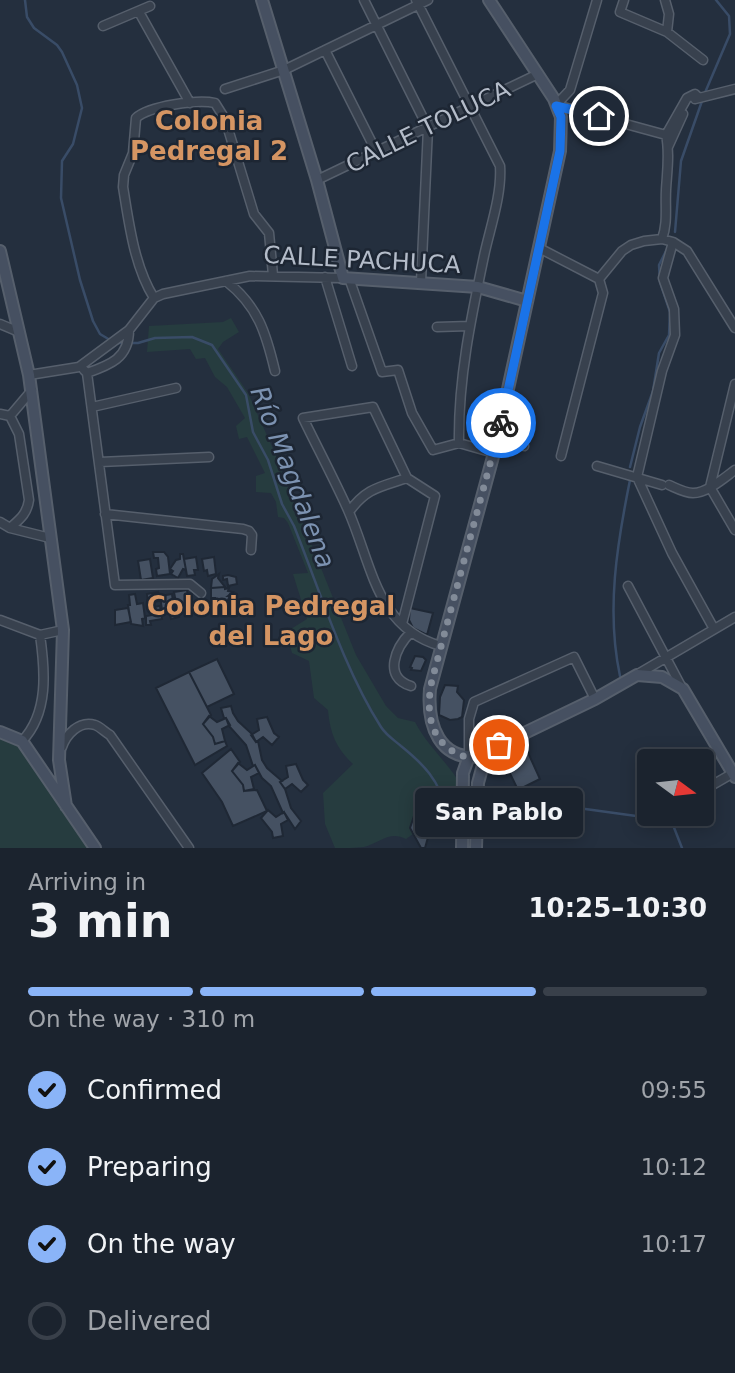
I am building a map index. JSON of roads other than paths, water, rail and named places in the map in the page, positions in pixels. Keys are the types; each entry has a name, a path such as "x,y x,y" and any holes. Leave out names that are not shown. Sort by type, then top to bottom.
{"street":[{"path":"262,0 346,278 382,372 398,370 412,413 433,450 459,443 494,453"},
{"path":"364,0 428,128 421,282"},
{"path":"225,89 284,70 428,0"},
{"path":"489,0 556,106 561,117 560,151 494,453 430,689 431,721 442,743 459,756 488,752 595,699 735,617"},
{"path":"556,106 570,90 597,0"},
{"path":"624,0 620,12 667,32 703,60"},
{"path":"665,0 669,14 667,32"},
{"path":"418,3 497,158 501,175 469,326 459,410 459,443"},
{"path":"103,26 150,6"},
{"path":"139,12 190,103"},
{"path":"325,50 377,153"},
{"name":"CALLE TOLUCA","path":"317,180 538,74"},
{"path":"662,239 667,220 666,135 687,98 735,89"},
{"path":"668,146 696,96"},
{"path":"29,375 79,367 125,332 153,298 147,287 130,226 123,187 124,175 133,153 136,118 144,111 190,103 215,103 225,119 254,214 269,233 273,275"},
{"path":"556,106 666,135"},
{"path":"599,279 622,251 631,245 662,239 673,242 687,251 735,328"},
{"path":"673,242 663,278 676,323 637,477 673,553 714,629"},
{"path":"539,248 599,279 603,293 561,456"},
{"path":"0,251 32,390 63,630 59,760 66,806"},
{"name":"CALLE PACHUCA","path":"153,298 250,276 273,275 478,287 527,301"},
{"path":"325,277 352,366"},
{"path":"226,281 243,294 254,308 265,332 275,371"},
{"path":"0,324 19,332"},
{"path":"437,327 469,326"},
{"path":"87,373 109,366 120,358 129,340 125,332"},
{"path":"79,367 87,373 115,585 190,584 201,593"},
{"path":"735,384 710,486 735,530"},
{"path":"92,407 176,388"},
{"path":"10,528 23,518 29,500 19,434 5,415 32,390"},
{"path":"402,624 435,496 407,478 373,407 303,418 349,512 382,598 402,624 411,632 423,641 441,646"},
{"path":"497,440 524,446"},
{"path":"100,462 209,457"},
{"path":"597,466 692,493 710,486 735,470"},
{"path":"349,512 360,496 407,478"},
{"path":"105,514 243,529 249,531 252,536 251,550"},
{"path":"0,522 10,528 50,538"},
{"path":"628,586 683,689 734,774 714,785"},
{"path":"0,620 40,635 63,630"},
{"path":"411,632 398,648 393,663 400,680 411,686"},
{"path":"22,741 33,729 45,683 40,635"},
{"path":"462,848 463,782 469,756 469,719 474,702 574,657 595,699"},
{"path":"637,675 662,677 683,689"},
{"path":"59,760 62,745 69,733 86,724 95,725 110,735 189,848"},
{"path":"0,732 22,741 95,848"},
{"path":"478,783 488,752"},
{"path":"469,756 477,773 478,783 476,848"}],"waterway":[{"name":"Río Magdalena","path":"25,0 27,17 34,28 62,52 77,85 82,108 73,144 62,161 61,198 80,280 93,321 100,334 115,343 192,337 212,345 246,395 253,432 268,460 282,504 294,526 355,680 381,727 416,759 435,781 445,810 461,810"},
{"path":"704,95 730,34 729,16 716,0"},
{"path":"675,232 681,161 702,101"},
{"path":"630,467 653,391 659,353 669,335 670,312 660,282 659,265 667,249"},
{"path":"620,676 614,627 615,578 630,480"},
{"name":"Río Magdalena","path":"481,808 514,799 539,811 578,808 658,819 673,825 682,848"}],"place":[{"name":"San Pablo","path":"499,745"}],"district":[{"name":"Colonia Pedregal 2","path":"209,136"},
{"name":"Colonia Pedregal del Lago","path":"271,621"}]}
